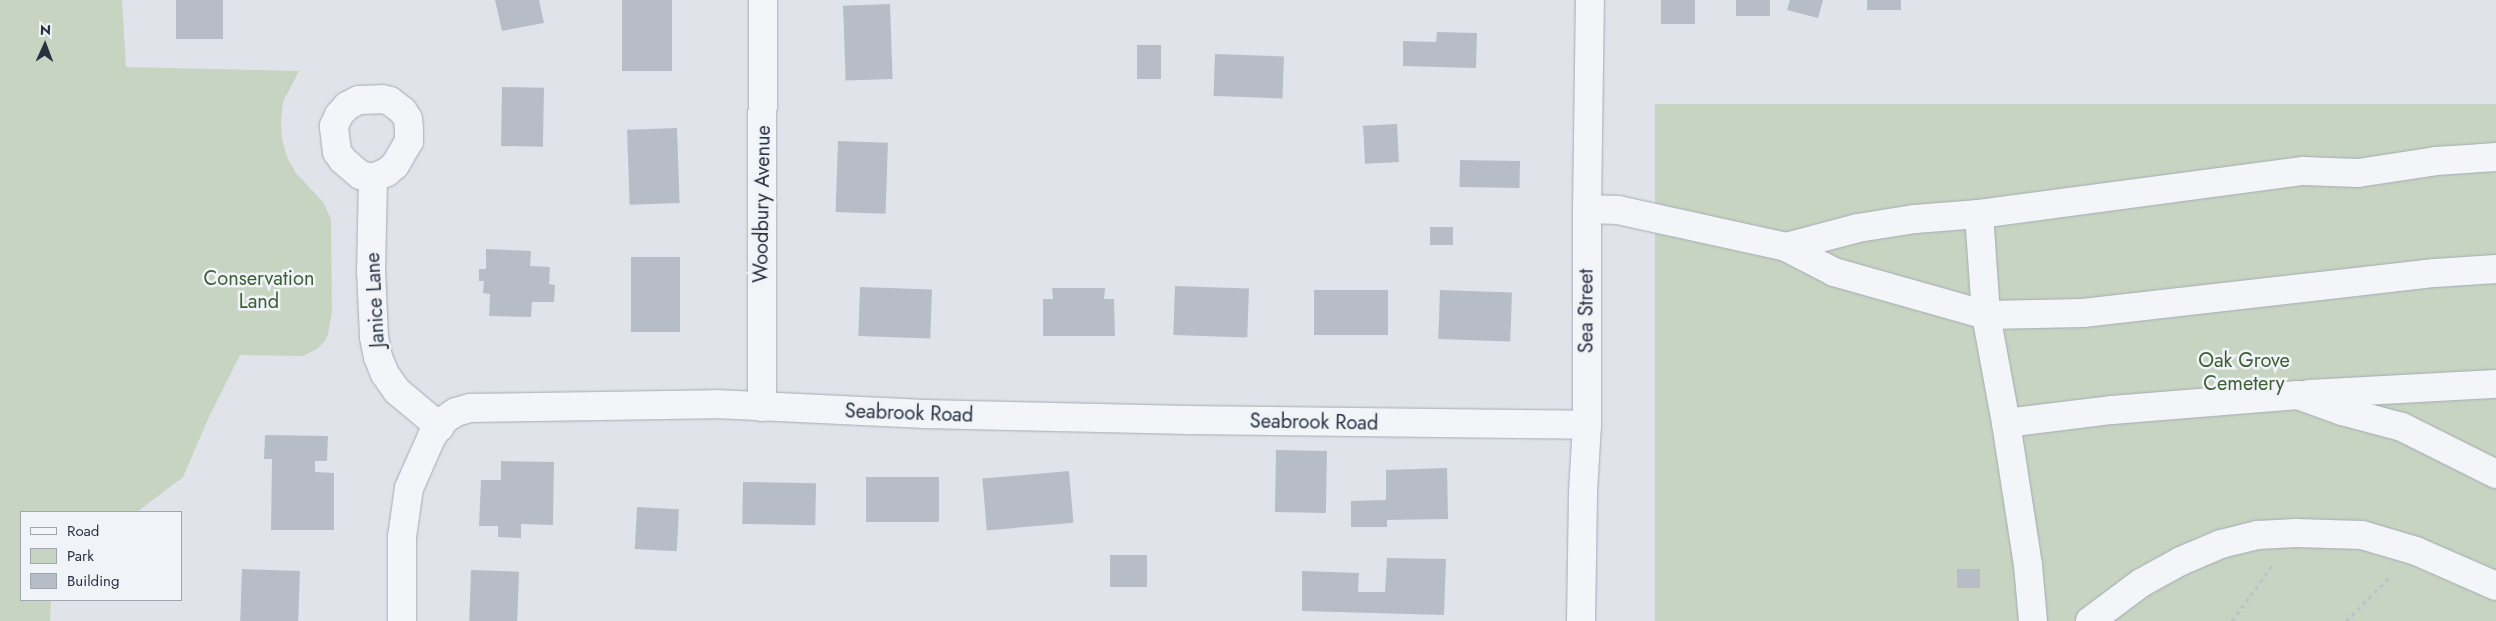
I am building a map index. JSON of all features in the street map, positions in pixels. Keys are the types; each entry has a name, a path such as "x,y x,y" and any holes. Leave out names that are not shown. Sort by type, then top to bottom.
{"street":[{"name":"Woodbury Avenue","path":"762,407 763,0"},
{"name":"Sea Street","path":"1581,621 1583,492 1588,425 1586,209 1590,0"},
{"path":"1786,247 1858,228 1915,219 1979,214 2303,172 2358,173 2436,161 2496,157"},
{"name":"Janice Lane","path":"373,178 372,310 378,357 385,374 397,391 440,427"},
{"path":"1586,209 1618,210 1747,236 1786,247 1834,272 1986,315 2082,313 2435,273 2496,269"},
{"path":"1979,214 1986,315 2006,422 2028,565 2033,621"},
{"path":"2006,422 2112,410 2298,395 2496,384"},
{"path":"2298,395 2342,411 2402,427 2496,474"},
{"name":"Seabrook Road","path":"402,621 402,537 406,504 418,463 440,427 456,412 470,408 714,404 925,414 1169,420 1588,425"},
{"path":"2090,621 2141,583 2181,561 2221,544 2258,535 2296,533 2362,535 2416,551 2496,586"}],"path":[{"path":"2233,621 2296,533"},
{"path":"2346,621 2416,551"}],"green space":[{"name":"Conservation Land","path":"0,0 122,0 126,67 299,71 283,102 281,120 282,139 287,157 296,173 323,202 331,219 332,311 328,334 325,341 317,349 303,356 240,355 209,417 183,477 138,511 20,511 20,601 51,601 50,621 0,621"},
{"name":"Oak Grove Cemetery","path":"1655,104 2496,104 2496,621 1655,621"}],"building":[{"path":"176,0 223,0 223,39 176,39"},
{"path":"495,0 539,0 544,23 502,31"},
{"path":"622,0 672,0 672,71 622,71"},
{"path":"1661,0 1695,0 1695,24 1661,24"},
{"path":"1736,0 1770,0 1770,16 1736,16"},
{"path":"1790,0 1823,0 1818,18 1787,10"},
{"path":"1867,0 1901,0 1901,10 1867,10"},
{"path":"890,4 893,79 846,81 843,6"},
{"path":"1437,32 1477,33 1476,68 1403,66 1403,41 1436,42"},
{"path":"1137,45 1161,45 1161,79 1137,79"},
{"path":"1215,54 1284,56 1282,98 1214,96"},
{"path":"502,87 544,88 543,147 501,146"},
{"path":"1397,124 1399,162 1365,164 1363,126"},
{"path":"677,128 680,203 630,205 627,130"},
{"path":"838,141 888,143 885,214 836,212"},
{"path":"1460,160 1520,161 1520,188 1460,187"},
{"path":"1430,227 1453,227 1453,245 1430,245"},
{"path":"486,249 531,251 530,266 550,267 549,284 555,285 554,302 532,302 531,317 489,316 490,294 483,293 484,281 479,281 479,269 486,269"},
{"path":"631,257 680,257 680,332 631,332"},
{"path":"1175,286 1249,289 1247,338 1173,335"},
{"path":"860,287 932,290 930,338 858,336"},
{"path":"1052,288 1105,288 1104,299 1114,299 1115,336 1043,336 1043,299 1053,299"},
{"path":"1314,290 1388,290 1388,335 1314,335"},
{"path":"1440,290 1512,293 1510,341 1438,339"},
{"path":"265,435 328,436 327,461 315,461 315,472 334,473 334,530 271,530 272,459 264,459"},
{"path":"1276,450 1327,451 1326,513 1275,512"},
{"path":"501,461 554,462 553,525 521,524 521,538 498,537 498,526 479,526 481,480 501,480"},
{"path":"1447,468 1448,519 1387,520 1387,527 1351,527 1351,501 1386,500 1386,470"},
{"path":"1069,471 1074,523 987,530 982,479"},
{"path":"866,477 939,477 939,522 866,522"},
{"path":"743,482 816,483 815,525 742,524"},
{"path":"637,507 679,509 677,551 635,549"},
{"path":"1110,555 1147,555 1147,587 1110,587"},
{"path":"1387,558 1446,559 1444,615 1302,611 1302,571 1359,573 1358,592 1385,592"},
{"path":"242,569 300,571 298,621 240,621"},
{"path":"1957,569 1980,569 1980,588 1957,588"},
{"path":"471,570 519,572 517,621 469,621"}]}
